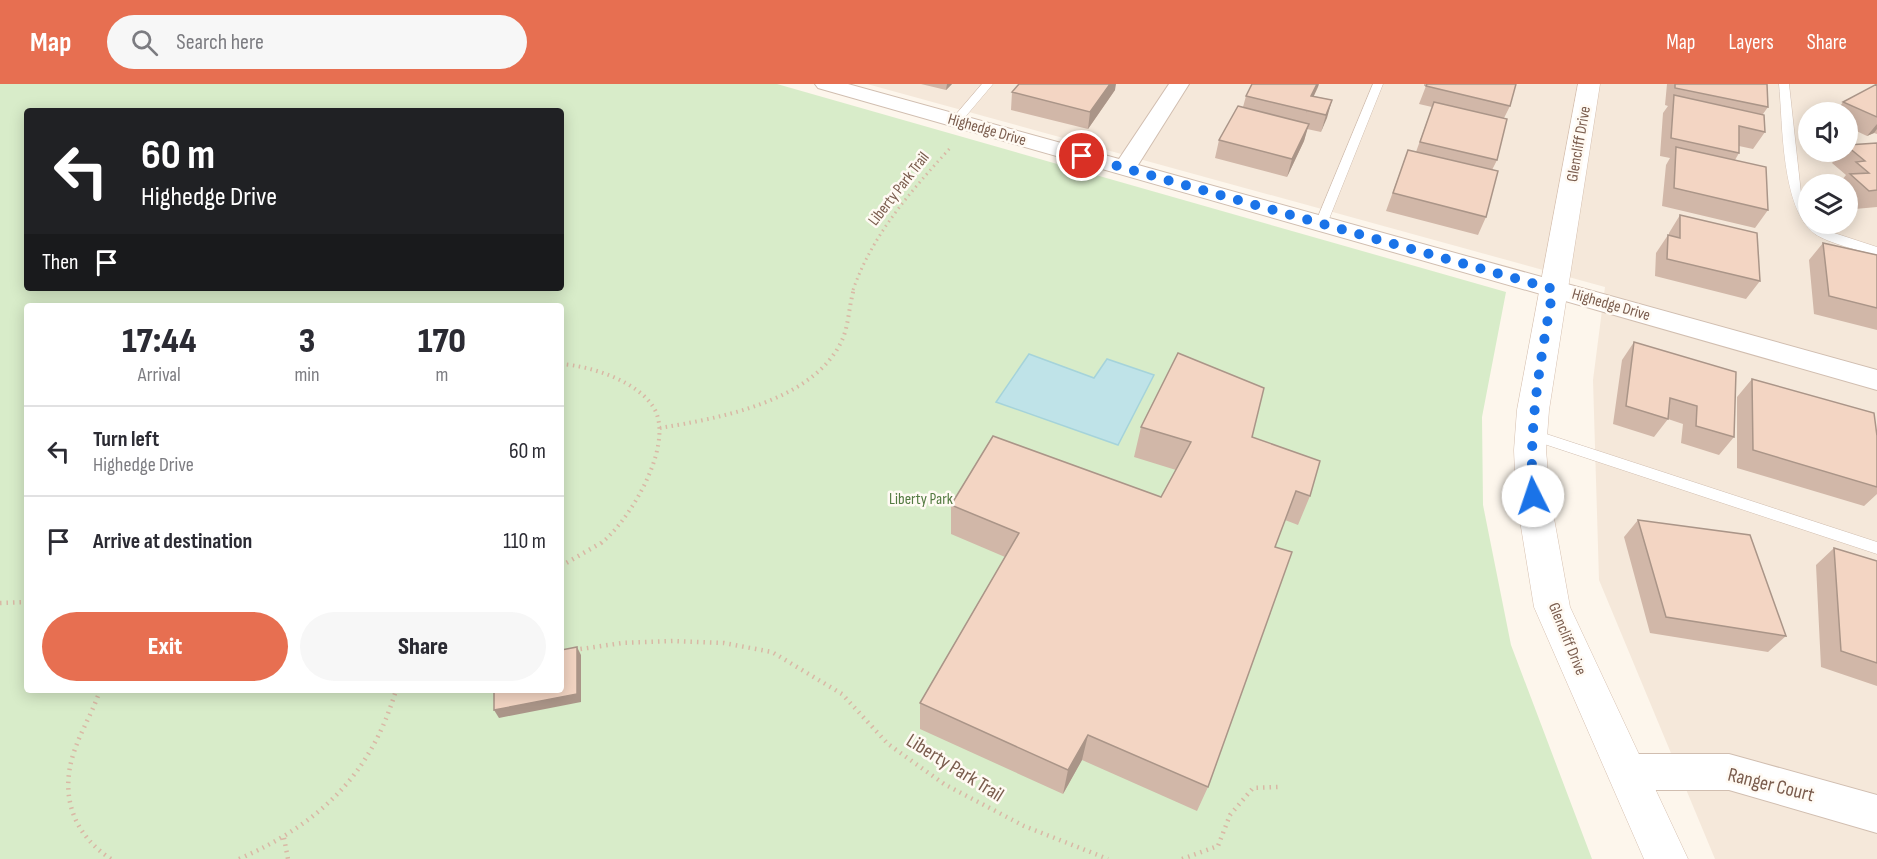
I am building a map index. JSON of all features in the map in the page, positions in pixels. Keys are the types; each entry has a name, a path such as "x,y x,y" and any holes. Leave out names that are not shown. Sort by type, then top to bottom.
{"street":[{"name":"Highedge Drive","path":"825,84 955,132 1124,168 1877,380"},
{"path":"1124,168 1179,84"},
{"name":"Glencliff Drive","path":"1590,84 1533,410 1533,496 1552,607 1666,859"},
{"name":"Ranger Court","path":"1626,772 1729,772 1877,814"}],"lane":[{"path":"955,132 988,84"},
{"path":"1321,224 1378,84"},
{"path":"1784,84 1798,197"},
{"path":"1824,234 1877,251"},
{"path":"1532,434 1877,548"}],"path":[{"name":"Liberty Park Trail","path":"660,428 701,422 753,406 801,383 822,370 843,338 853,289 883,228 955,132"},
{"path":"564,364 598,370 624,383 651,405 657,413 660,428 644,485 631,508 612,534 584,555 564,565"},
{"path":"0,603 24,602"},
{"name":"Liberty Park Trail","path":"571,651 600,645 708,642 774,652 843,695 894,749 953,789 1044,837 1108,859"},
{"path":"99,693 72,757 67,798 81,835 97,851 111,859"},
{"path":"238,859 284,838 342,792 364,765 388,717 395,693"},
{"path":"1182,859 1218,846 1230,815 1253,788 1278,787"},
{"path":"284,838 288,859"}],"shaded area":[{"path":"867,84 1877,84 1877,859 1715,859 1599,580 1593,380 1605,287"}],"green space":[{"name":"Liberty Park","path":"0,84 777,84 1506,292 1482,417 1483,505 1511,645 1592,859 0,859"}],"water":[{"path":"1029,354 1094,378 1107,359 1154,375 1118,445 996,402"}],"building":[{"path":"1019,84 1110,84 1090,112 1012,92"},
{"path":"1252,84 1317,84 1311,96 1332,100 1326,115 1246,96"},
{"path":"1427,84 1516,84 1510,106 1426,86"},
{"path":"1675,84 1767,84 1768,107 1675,88"},
{"path":"1877,84 1877,117 1858,109 1858,102 1843,102"},
{"path":"1674,95 1764,115 1765,132 1739,126 1739,153 1671,138"},
{"path":"1434,102 1507,119 1497,160 1420,142"},
{"path":"1238,106 1309,124 1292,159 1219,140"},
{"path":"1877,143 1877,190 1869,191 1858,181 1858,174 1850,174 1869,173 1856,162 1865,161 1858,155 1858,144"},
{"path":"1676,147 1766,167 1768,210 1674,188"},
{"path":"1408,150 1498,171 1486,217 1393,193"},
{"path":"1680,215 1757,233 1760,281 1667,259 1668,235 1680,238"},
{"path":"1823,243 1877,255 1877,308 1829,296"},
{"path":"1634,342 1736,372 1734,437 1696,426 1697,406 1670,398 1668,419 1626,406"},
{"path":"1178,353 1264,388 1252,437 1320,461 1310,496 1296,491 1275,547 1292,552 1208,787 1088,735 1068,770 920,703 1019,533 951,505 993,436 1161,497 1191,442 1141,427"},
{"path":"1752,379 1874,413 1877,436 1877,487 1753,450"},
{"path":"1638,520 1750,535 1786,636 1666,617"},
{"path":"1834,548 1877,561 1877,663 1841,651"},
{"path":"577,647 577,694 494,710 494,693 564,693 564,649"}],"route":[{"path":"1082,156 1553,289 1533,410 1530,450 1533,496"}]}
